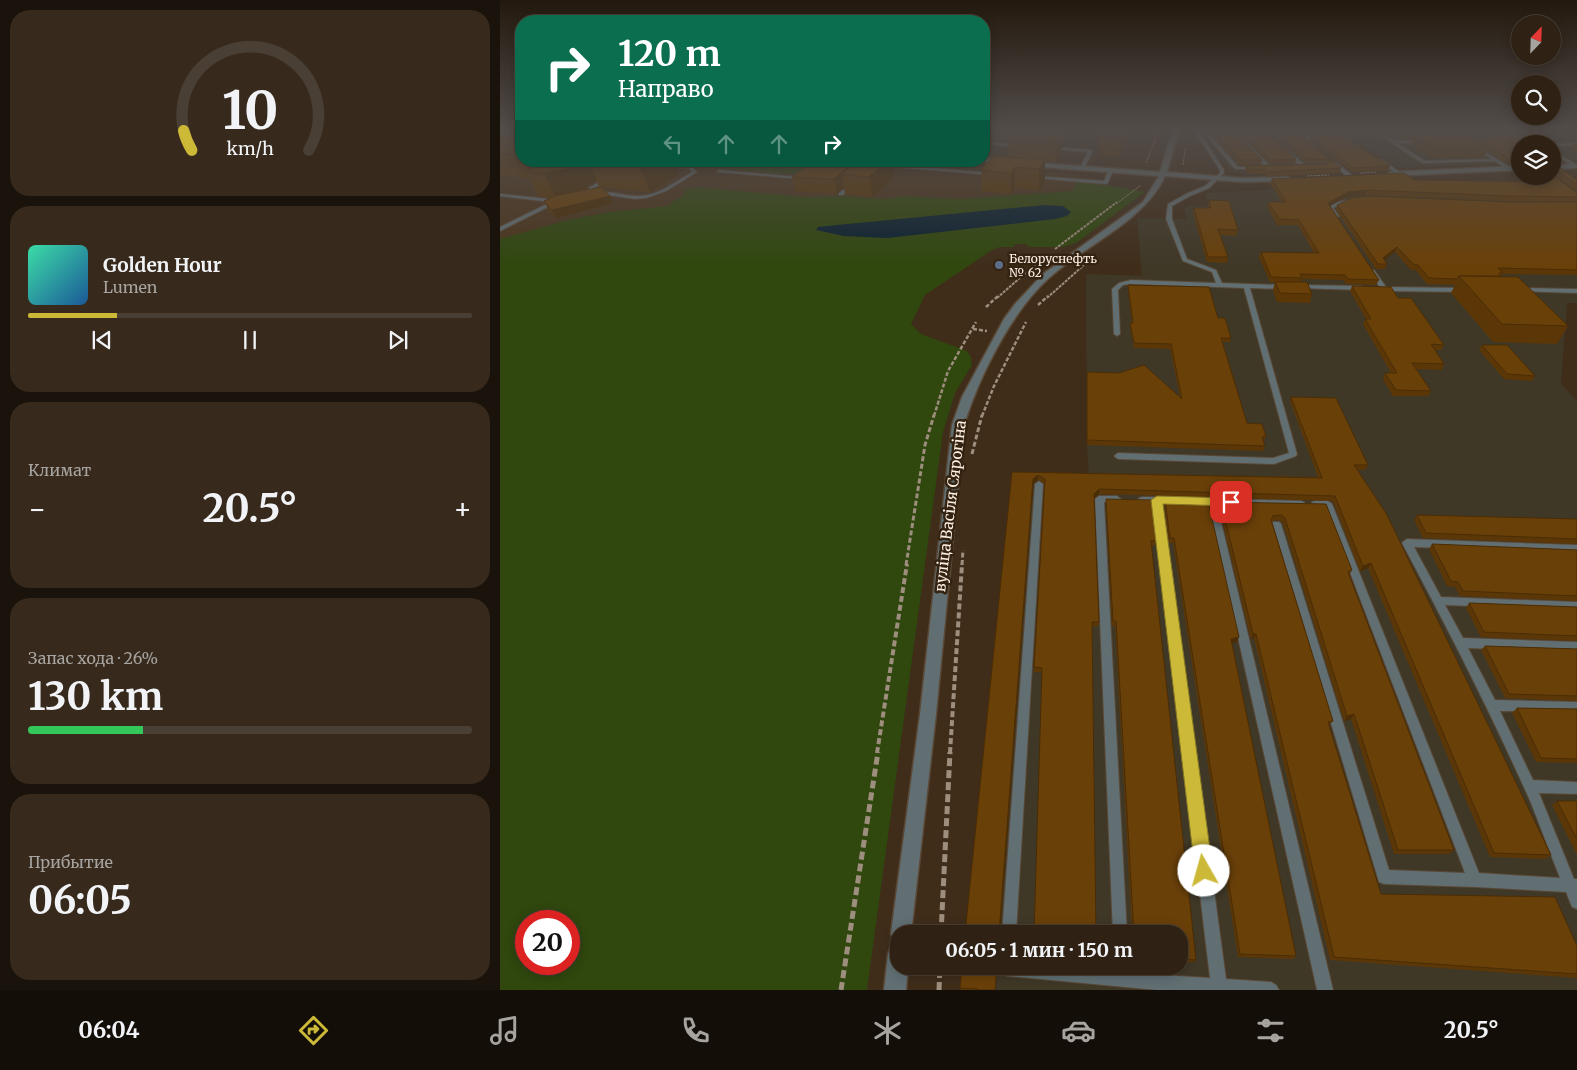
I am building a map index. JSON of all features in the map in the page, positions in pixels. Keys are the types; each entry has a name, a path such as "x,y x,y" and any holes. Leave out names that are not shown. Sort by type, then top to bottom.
{"street":[{"name":"вуліца Васіля Сярогіна","path":"902,925 928,714 958,425 962,410 1001,332 1018,306 1046,276 1145,203 1158,187 1162,175"},
{"path":"1166,175 1254,181 1298,178"},
{"path":"1346,176 1359,176"},
{"path":"896,990 897,975"}],"lane":[{"path":"585,196 604,192 645,198 690,175"},
{"path":"768,175 800,178 803,175"},
{"path":"1031,177 1106,183 1109,175"},
{"path":"1219,175 1207,188 1188,195 1170,206 1169,219 1185,260 1214,271 1219,284"},
{"path":"841,194 856,182"},
{"path":"594,194 591,188 599,183"},
{"path":"500,195 556,201"},
{"path":"1341,224 1330,208 1349,200 1365,198"},
{"path":"500,229 556,201 566,199"},
{"path":"1368,265 1384,289"},
{"path":"1117,334 1115,289 1121,284 1131,282 1471,290"},
{"path":"1118,456 1274,461 1293,454 1247,286"},
{"path":"1509,290 1577,291"},
{"path":"1010,925 1039,484"},
{"path":"1120,925 1099,499 1328,504 1475,880"},
{"path":"1157,500 1219,988"},
{"path":"1212,501 1325,990"},
{"path":"1276,524 1384,877 1574,886"},
{"path":"1577,549 1407,543 1492,705 1574,886 1577,902"},
{"path":"1438,601 1577,606"},
{"path":"1461,643 1577,647"},
{"path":"1492,705 1577,708"},
{"path":"1530,786 1577,788"},
{"path":"1134,975 1219,988 1271,990"}],"path":[{"path":"1298,178 1360,175"},
{"path":"1055,249 1136,190 1142,183"},
{"path":"986,307 1045,256"},
{"path":"1034,310 1086,264"},
{"path":"993,302 1001,303"},
{"path":"971,463 975,434 986,401 1030,315"},
{"path":"840,990 924,445 948,371 976,322"},
{"path":"973,329 992,331"},
{"path":"941,925 945,836 964,541"},
{"path":"939,990 940,975"}],"shaded area":[{"path":"500,175 1081,175 1073,191 835,208 689,204 610,212 568,220 500,239"},
{"path":"1391,184 1577,187 1577,303 1567,303 1561,384 1577,401 1577,990 961,990 962,975 1188,975 1188,925 968,925 1012,477 1089,478 1086,274 1142,276 1137,218 1187,219 1184,208 1192,205 1208,206 1206,193"}],"green space":[{"path":"1077,182 1145,192 1076,243 1063,247 1028,247 1026,244 1015,244 1014,247 1000,247 992,250 925,295 911,324 921,334 967,351 971,357 972,365 955,393 943,432 867,990 500,990 500,239 568,220 610,212 668,206 673,201 682,197 686,189 698,187 805,197 844,196 881,199 905,196 960,199 1073,191"}],"water":[{"path":"1045,205 1063,206 1071,212 1067,216 1055,219 887,238 844,236 816,230 818,227 827,226"}],"building":[{"path":"794,175 838,175 834,179 792,177"},
{"path":"852,175 871,175 869,177"},
{"path":"1407,175 1415,180 1511,181 1511,185 1561,185 1561,181 1577,193 1577,197 1367,190 1348,192 1328,203 1379,280 1348,279 1345,275 1300,274 1302,278 1271,277 1261,252 1319,253 1299,220 1279,219 1268,202 1286,202 1272,179"},
{"path":"1564,175 1570,175 1577,180 1577,185"},
{"path":"601,187 610,196 552,210 544,201 554,196"},
{"path":"1367,196 1509,202 1577,202 1577,270 1498,268 1503,273 1499,273 1501,276 1459,276 1457,279 1429,278 1418,265 1413,264 1397,247 1383,258 1387,264 1378,264 1337,205 1352,198"},
{"path":"1209,200 1229,201 1238,230 1218,229 1228,257 1208,257 1194,208 1211,208"},
{"path":"1459,276 1518,277 1568,326 1502,324"},
{"path":"1275,282 1307,282 1312,294 1280,293"},
{"path":"1128,285 1209,287 1218,318 1225,318 1231,338 1221,338 1247,423 1262,424 1266,436 1262,437 1265,446 1087,440 1087,372 1119,373 1144,365 1182,399 1171,344 1134,343 1130,323 1133,323"},
{"path":"1352,286 1391,287 1398,298 1411,298 1444,345 1431,344 1444,364 1412,363 1431,391 1396,390 1385,373 1397,373 1365,319 1371,319"},
{"path":"1482,345 1507,345 1535,376 1507,374"},
{"path":"1291,397 1336,398 1368,465 1354,465 1386,513 1551,855 1494,853 1371,563 1363,566 1335,496 1099,489 1094,494 1099,622 1092,622 1096,925 1034,925 1042,668 1034,667 1045,479 1038,475 1033,479 1000,925 966,925 1012,472 1322,478"},
{"path":"1106,499 1152,500 1157,540 1151,541 1196,960 1188,960 1188,925 1133,925 1116,621 1113,621"},
{"path":"1165,500 1208,501 1239,637 1231,639 1296,956 1240,954 1174,538 1170,538"},
{"path":"1221,502 1326,504 1352,570 1348,572 1454,850 1398,850 1354,714 1347,716 1285,518 1281,515 1273,516 1271,520 1333,721 1328,722 1381,894 1555,897 1577,946 1577,974 1334,957 1256,634 1253,634"},
{"path":"1417,515 1577,519 1577,539 1426,533"},
{"path":"1432,544 1577,550 1577,596 1463,591 1458,582 1451,581"},
{"path":"1469,603 1577,607 1577,636 1484,632"},
{"path":"1485,646 1577,649 1577,696 1509,694"},
{"path":"1517,708 1577,709 1577,759 1541,758"},
{"path":"1557,801 1577,801 1577,839"},
{"path":"961,975 996,975 995,990 960,988"}],"place":[{"name":"Белоруснефть № 62","path":"999,265"}],"route":[{"path":"1204,871 1157,500 1231,502"}]}
